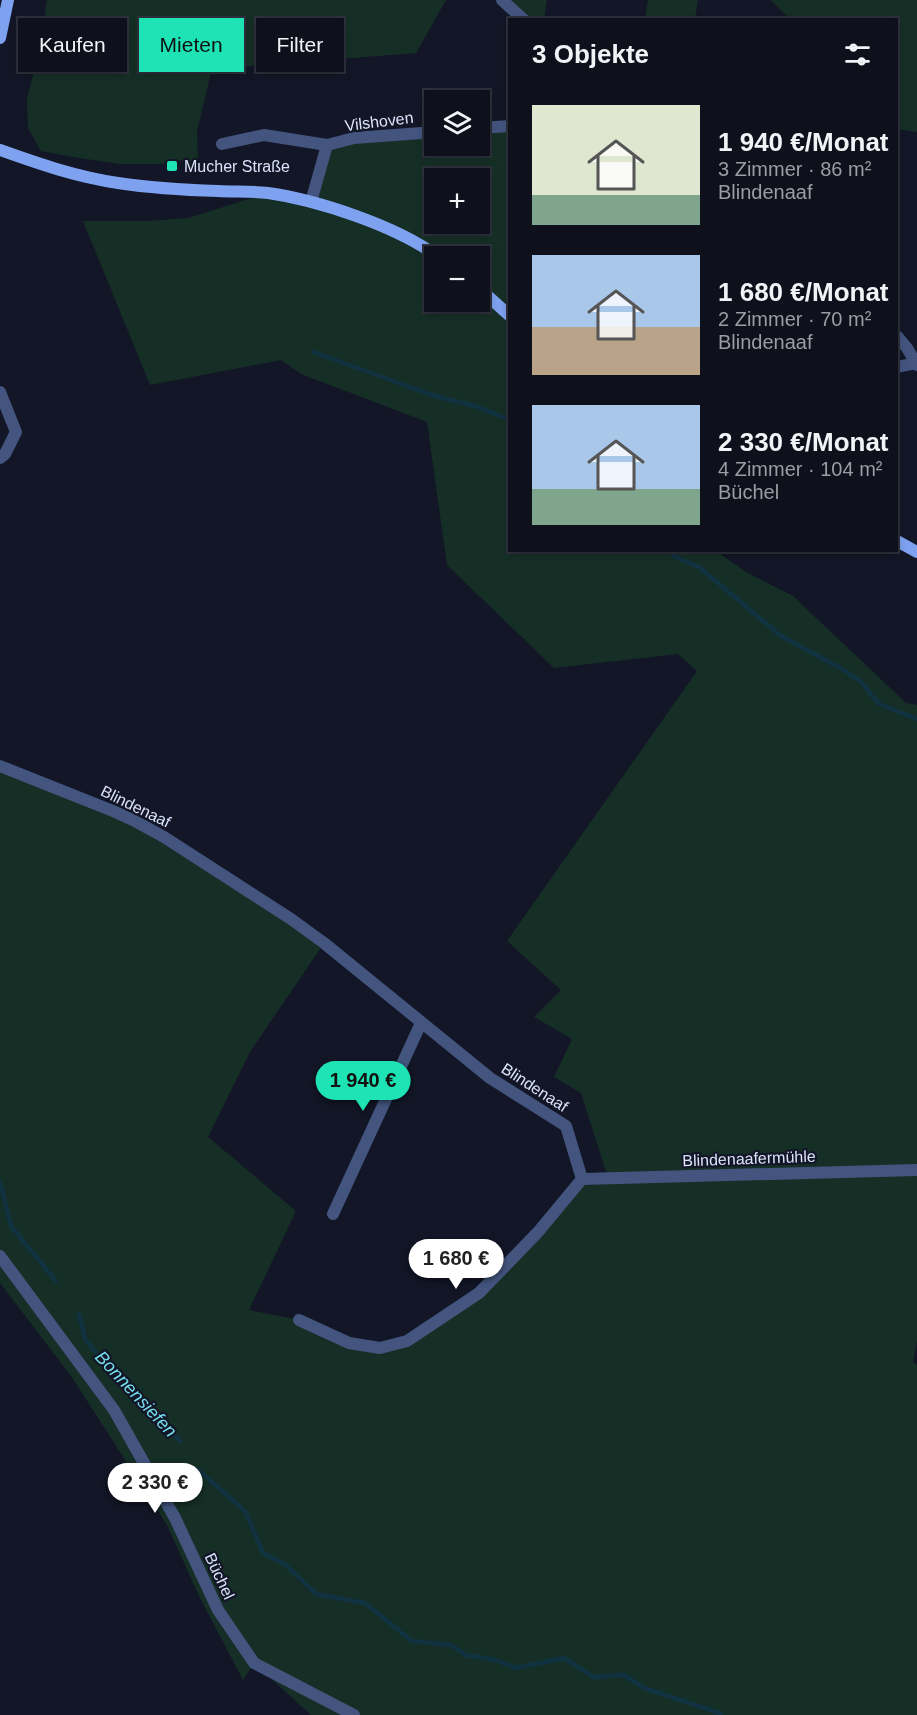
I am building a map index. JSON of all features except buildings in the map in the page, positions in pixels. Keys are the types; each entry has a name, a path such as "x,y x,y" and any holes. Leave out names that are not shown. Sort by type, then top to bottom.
{"main road":[{"path":"0,38 8,0"},
{"path":"0,150 68,173 117,183 175,189 268,193 311,202 371,221 424,248"},
{"path":"490,298 508,314"},
{"path":"898,542 917,552"}],"street":[{"path":"502,0 522,18"},
{"path":"490,127 508,126"},
{"name":"Vilshoven","path":"222,144 264,135 327,145 354,138 424,133"},
{"name":"Vilshoven","path":"311,202 327,145"},
{"path":"898,337 916,364 898,367"},
{"path":"0,392 16,432 5,454 0,458"},
{"name":"Blindenaaf","path":"0,766 112,811 152,830 291,919 324,943 490,1078 566,1126 582,1179"},
{"path":"333,1214 421,1023"},
{"name":"Blindenaafermühle","path":"582,1179 917,1170"},
{"path":"299,1320 349,1342 380,1348 407,1341 479,1293 538,1232 582,1179"},
{"name":"Büchel","path":"0,1256 114,1410 175,1518 218,1610 254,1663 354,1715"}],"green space":[{"path":"47,0 446,0 416,53 344,59 344,18 256,18 256,66 244,66 244,18 139,18 139,72 211,72 197,131 198,162 175,160 163,164 121,164 41,151 28,128 27,98 34,72 127,72 127,18 45,18"},
{"path":"502,0 547,0 544,18 523,18"},
{"path":"648,0 698,0 695,18 645,18"},
{"path":"771,0 917,0 917,132 898,129 898,18 789,18"},
{"path":"508,126 508,552 717,552 746,572 793,596 906,703 917,705 917,1341 913,1362 917,1365 917,1715 311,1715 254,1663 243,1680 199,1596 167,1525 71,1376 0,1283 0,769 113,811 324,943 250,1052 208,1137 296,1211 249,1310 295,1319 380,1348 407,1341 479,1293 582,1179 608,1178 581,1093 554,1077 572,1039 534,1017 561,990 507,941 697,671 678,654 554,668 447,565 427,422 301,374 281,360 150,385 83,221 147,221 188,218 268,193 311,202 327,145 424,133 424,156 490,156 490,127"}],"waterway":[{"path":"313,352 432,395 478,407 508,419"},
{"path":"671,552 675,557 699,567 781,636 844,670 861,682 879,704 917,719"},
{"name":"Bonnensiefen","path":"0,1182 11,1226 56,1281"},
{"name":"Bonnensiefen","path":"79,1314 85,1339 125,1388 152,1410 180,1441"},
{"name":"Bonnensiefen","path":"197,1469 245,1511 263,1553 286,1565 316,1594 365,1603 412,1641 451,1645 466,1655 495,1660 516,1668 564,1658 593,1677 624,1675 644,1688 721,1715"}],"place":[{"name":"Mucher Straße","path":"172,166"}]}
